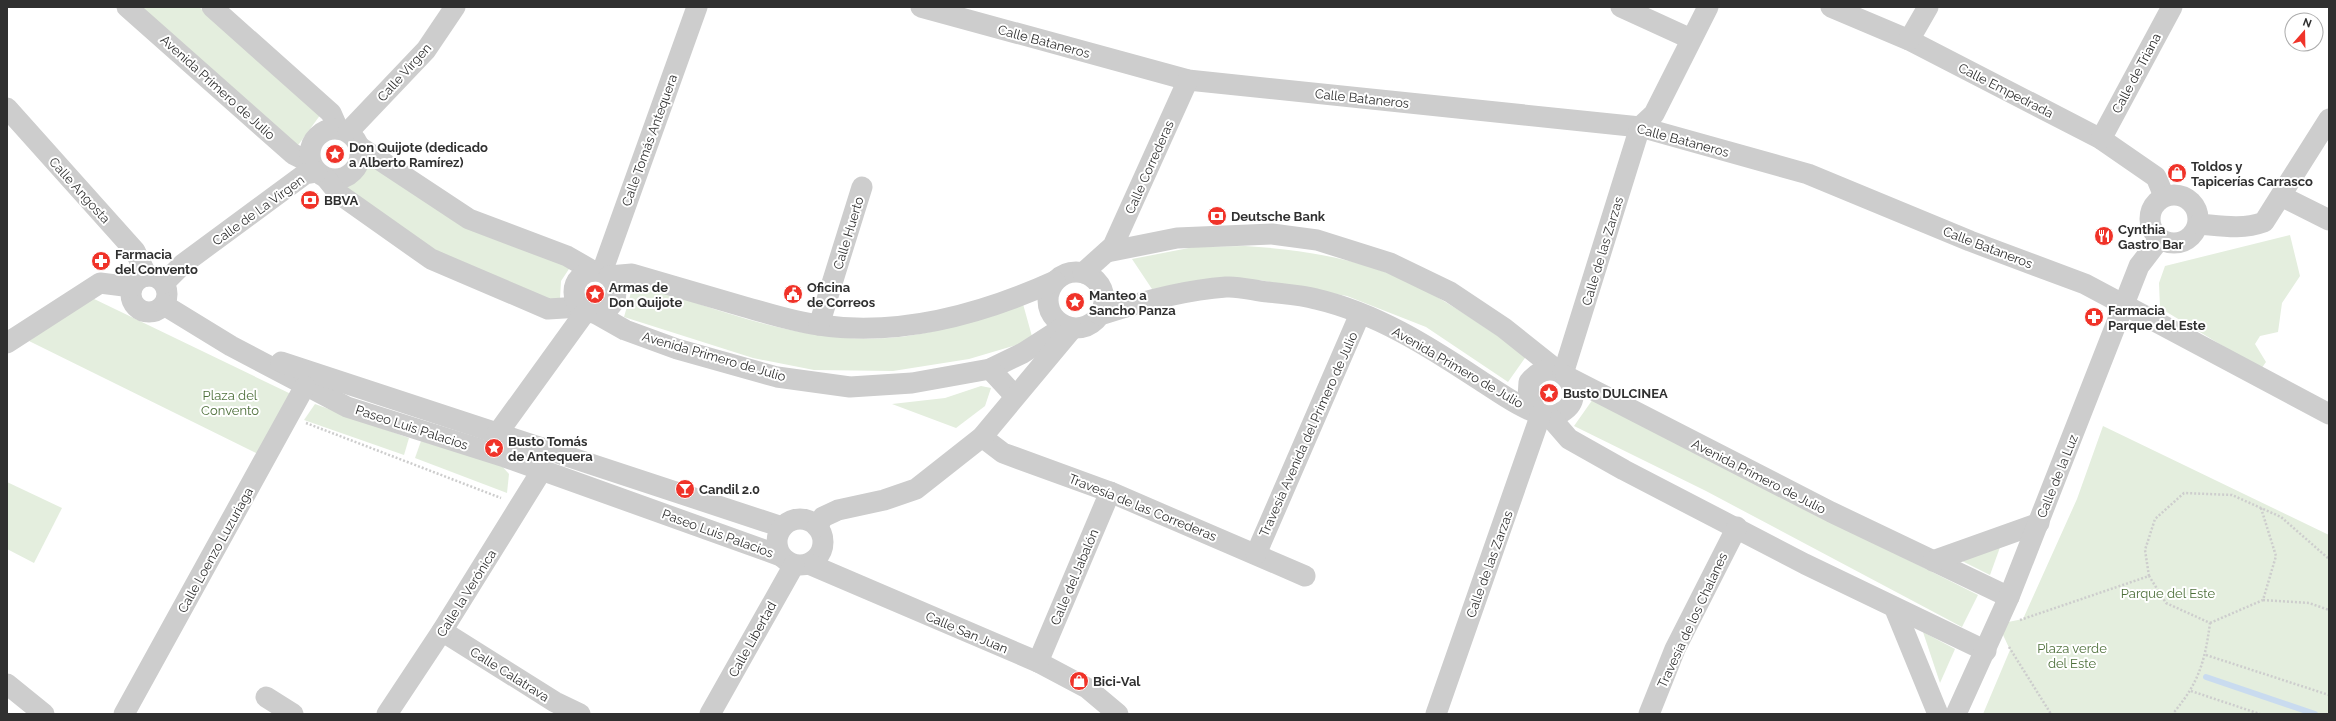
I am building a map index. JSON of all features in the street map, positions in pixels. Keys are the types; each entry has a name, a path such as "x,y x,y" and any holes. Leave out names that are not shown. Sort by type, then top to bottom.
{"street":[{"name":"Avenida Primero de Julio","path":"127,7 293,154 318,171 339,194 431,259 548,310 587,311 624,330 678,349 777,376 850,387 912,383 990,369 1023,353 1069,327"},
{"path":"212,7 331,113 348,136 359,163 349,175 334,179 318,171 311,146 315,139 329,129 348,136 469,219 567,256 601,273 616,288 616,296 609,308 587,311 496,442"},
{"name":"Calle Virgen","path":"348,136 426,50 455,7"},
{"name":"Calle Tomás Antequera","path":"601,273 697,7"},
{"name":"Calle Bataneros","path":"921,7 1188,80 1640,127 1808,174 1970,241 2085,284 2329,414"},
{"path":"1622,7 1691,39"},
{"path":"1640,127 1654,114 1708,7"},
{"name":"Calle Empedrada","path":"1831,7 1909,40 2101,139 2156,177 2164,196"},
{"path":"1909,40 1928,7"},
{"name":"Calle de Triana","path":"2101,139 2172,7"},
{"name":"Calle Correderas","path":"1107,252 1113,246 1188,80"},
{"name":"Calle Angosta","path":"7,108 135,251 148,282"},
{"path":"2199,224 2232,228 2251,226 2264,222 2329,119"},
{"name":"Calle de las Zarzas","path":"1562,374 1640,127"},
{"name":"Calle de La Virgen","path":"148,282 183,264 305,174 318,171"},
{"name":"Calle Huerto","path":"819,325 862,187"},
{"path":"2177,195 2190,200 2198,210 2199,224 2194,235 2183,242 2171,244 2159,240 2151,229 2149,217 2154,204 2164,196 2177,195"},
{"path":"2281,196 2329,220"},
{"name":"Avenida Primero de Julio","path":"1107,252 1191,237 1272,234 1317,240 1390,263 1443,289 1504,328 1562,374 1831,512 2009,597"},
{"name":"Calle de la Luz","path":"1956,714 1998,624 2139,266 2159,240"},
{"path":"1083,273 1107,252"},
{"path":"587,311 574,295 576,282 586,273 632,274 778,316 819,325 871,328 936,322 1026,294 1055,281 1068,273 1083,273 1092,277 1102,290 1104,299 1100,315 1088,326 1069,327 1057,322 1048,306 1047,297 1055,281"},
{"path":"7,343 100,283 148,282 168,294 164,305 155,312 143,311 134,304 131,299 148,282"},
{"name":"Avenida Primero de Julio","path":"1100,315 1142,301 1227,287 1316,298 1360,314 1422,343 1510,399 1542,414 1569,439 1624,470 1895,609 1986,651"},
{"name":"Paseo Luis Palacios","path":"164,305 231,346 347,407 496,442 782,527"},
{"name":"Travesía Avenida del Primero de Julio","path":"1256,554 1360,314"},
{"path":"817,527 823,517 838,510 884,500 916,489 982,437 1069,327"},
{"name":"Paseo Luis Palacios","path":"231,346 496,442 542,470 795,562"},
{"path":"990,369 1015,396"},
{"path":"1542,371 1562,374 1571,382 1573,398 1564,411 1542,414 1528,398 1529,382 1534,376 1542,371"},
{"name":"Calle Loenzo Luzuriaga","path":"124,714 305,386"},
{"name":"Calle de las Zarzas","path":"1436,714 1542,414"},
{"name":"Travesía de las Correderas","path":"982,437 1003,453 1110,492 1305,576"},
{"name":"Calle la Verónica","path":"387,714 442,631 542,470"},
{"name":"Calle del Jabalón","path":"1038,662 1110,492"},
{"path":"804,519 817,527 821,533 822,548 815,560 795,562 776,541 782,527 788,522 804,519"},
{"path":"1933,561 2039,522"},
{"name":"Travesía de los Chalanes","path":"1649,714 1675,649 1737,527"},
{"name":"Calle San Juan","path":"795,562 1038,662 1087,688 1118,714"},
{"name":"Calle Libertad","path":"710,714 795,562"},
{"path":"1895,609 1938,714"},
{"name":"Calle Calatrava","path":"442,631 555,702 580,714"},
{"path":"7,684 44,714"},
{"path":"266,697 293,714"}],"path":[{"path":"289,416 520,505"},
{"path":"2329,559 2281,517 2232,495 2184,494 2155,519 2145,550 2149,576 2166,603 2210,623 2263,600 2309,603 2329,610"},
{"path":"2261,508 2276,556 2263,600"},
{"path":"2050,714 2010,650 1998,624 2023,619 2149,576"},
{"path":"2175,714 2175,711 2191,691 2206,655 2210,623"},
{"path":"2206,655 2329,695"},
{"path":"2191,691 2260,714"}],"green space":[{"path":"138,7 199,7 321,114 296,148"},
{"path":"369,158 568,261 569,269 561,281 560,299 553,302 441,254 343,187 359,179"},
{"path":"2290,235 2300,276 2282,303 2278,332 2260,336 2255,344 2266,362 2261,369 2160,308 2159,283 2165,266"},
{"path":"1245,246 1318,254 1353,262 1388,273 1442,300 1527,355 1508,382 1426,327 1347,296 1259,280 1152,289 1132,259 1194,247"},
{"path":"634,282 759,322 823,336 855,338 888,338 922,334 956,326 1023,304 1033,340 969,359 893,371 814,370 753,358 624,317"},
{"name":"Plaza del Convento","path":"90,297 291,394 258,454 29,341"},
{"path":"981,386 991,388 985,406 956,428 892,404 945,398"},
{"path":"1593,399 1759,485 1978,595 1962,627 1706,491 1574,426"},
{"path":"315,404 409,438 404,455 304,420"},
{"name":"Parque del Este","path":"2103,426 2329,535 2329,714 1983,714 2010,650 1998,624 2023,619 2077,499"},
{"path":"421,441 501,465 509,474 507,493 415,458"},
{"path":"7,482 62,508 34,563 7,549"},
{"path":"2003,539 1990,575 1956,558"},
{"path":"1923,632 1955,649 1940,683"}],"waterway":[{"path":"2206,677 2315,714"}],"place":[{"name":"Don Quijote (dedicado a Alberto Ramírez)","path":"335,154"},
{"name":"Toldos y Tapicerías Carrasco","path":"2177,173"},
{"name":"BBVA","path":"310,200"},
{"name":"Deutsche Bank","path":"1217,216"},
{"name":"Cynthia Gastro Bar","path":"2104,236"},
{"name":"Farmacia del Convento","path":"101,261"},
{"name":"Armas de Don Quijote","path":"595,294"},
{"name":"Oficina de Correos","path":"793,294"},
{"name":"Manteo a Sancho Panza","path":"1075,302"},
{"name":"Farmacia Parque del Este","path":"2094,317"},
{"name":"Busto DULCINEA","path":"1549,393"},
{"name":"Busto Tomás de Antequera","path":"494,448"},
{"name":"Candil 2.0","path":"685,489"},
{"name":"Bici-Val","path":"1079,681"}],"park label":[{"name":"Plaza verde del Este","path":"2072,656"}]}
